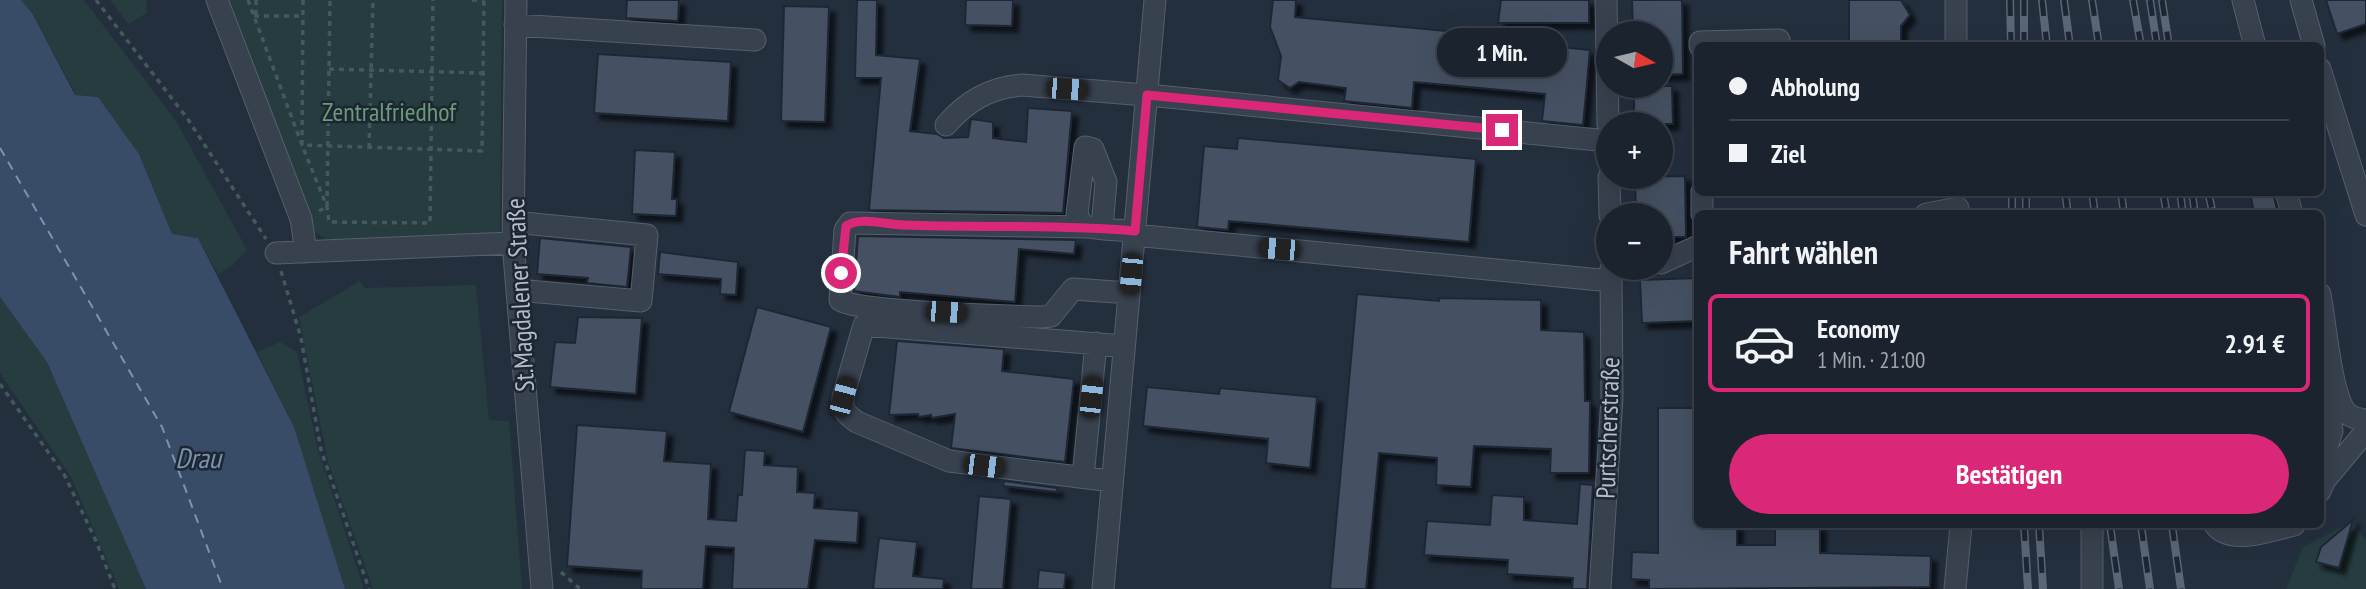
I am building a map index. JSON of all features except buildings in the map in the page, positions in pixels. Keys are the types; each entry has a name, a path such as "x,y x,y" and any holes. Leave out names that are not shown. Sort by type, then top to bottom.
{"street":[{"path":"217,0 301,219 306,252"},
{"name":"St.Magdalener Straße","path":"516,0 513,232 542,589"},
{"path":"1103,589 1155,0"},
{"path":"1606,0 1608,112"},
{"path":"1956,0 1956,42"},
{"path":"2243,0 2254,42"},
{"path":"2251,0 2262,42"},
{"path":"2301,0 2313,42"},
{"path":"515,25 755,40"},
{"path":"1700,42 1779,40"},
{"path":"2324,81 2360,186 2366,215"},
{"path":"946,125 967,103 1004,87 1022,85 1596,140"},
{"path":"1940,210 1958,205"},
{"path":"1129,293 1073,289 1051,316 1042,317 844,304 840,300 845,230 850,223 1095,228 1596,270"},
{"path":"276,253 513,232 647,235 641,301 517,290"},
{"path":"1673,257 1694,248"},
{"name":"Purtscherstraße","path":"1600,589 1612,398 1612,280"},
{"path":"2324,318 2337,395 2346,412 2357,419 2366,420"},
{"path":"1112,481 949,461 857,422 846,414 842,407 864,325 1124,346"},
{"path":"1083,477 1097,343"},
{"path":"2324,374 2332,424 2331,439 2324,453"},
{"path":"2324,482 2366,431"},
{"path":"1955,589 1961,528"},
{"path":"2092,528 2092,589"},
{"path":"2218,528 2221,532 2236,536 2278,528"}],"path":[{"path":"96,0 187,118 276,253 301,338 321,450 369,589"},
{"path":"248,0 327,207 330,222 430,223 433,0"},
{"path":"255,16 256,0"},
{"path":"302,145 303,0"},
{"path":"327,207 330,0"},
{"path":"369,148 373,0"},
{"path":"302,145 482,151 484,0 472,0"},
{"path":"255,16 303,16"},
{"path":"329,69 483,74"},
{"path":"0,384 65,476 115,589"}],"green space":[{"path":"21,0 84,0 176,121 247,250 233,265 218,274 198,238 172,234 139,154 98,97 76,95 32,13"},
{"path":"110,0 146,0 147,13 128,24"},
{"name":"Zentralfriedhof","path":"224,0 502,0 500,234 332,242 314,232"},
{"path":"360,281 365,288 476,285 489,420 509,421 522,589 373,589 328,462 299,317"},
{"path":"0,297 47,362 146,589 119,589 71,477 0,373"},
{"path":"280,342 297,352 318,450 364,589 345,589 294,427 257,352"},
{"path":"2352,522 2366,540 2366,589 2286,589 2303,547"}],"water":[{"name":"Drau","path":"0,0 21,0 32,13 75,95 98,97 139,154 172,234 198,238 294,427 345,589 146,589 47,362 0,297"}],"ferry route":[{"path":"0,148 162,427 223,589"}],"railway":[{"path":"2010,0 2011,42"},
{"path":"2024,0 2024,42"},
{"path":"2042,0 2047,42"},
{"path":"2064,0 2069,42"},
{"path":"2092,0 2098,42"},
{"path":"2133,0 2140,42"},
{"path":"2150,0 2156,42"},
{"path":"2162,0 2168,42"},
{"path":"2012,196 2012,210"},
{"path":"2026,196 2026,210"},
{"path":"2066,196 2067,210"},
{"path":"2093,196 2094,210"},
{"path":"2122,196 2123,210"},
{"path":"2164,196 2166,210"},
{"path":"2181,196 2182,210"},
{"path":"2193,196 2194,210"},
{"path":"2209,196 2212,210"},
{"path":"2024,528 2028,589"},
{"path":"2039,528 2043,589"},
{"path":"2110,528 2119,589"},
{"path":"2141,528 2150,589"},
{"path":"2172,528 2181,589"}],"route":[{"path":"841,273 846,226 856,222 1087,227 1135,231 1147,95 1502,130"}]}
